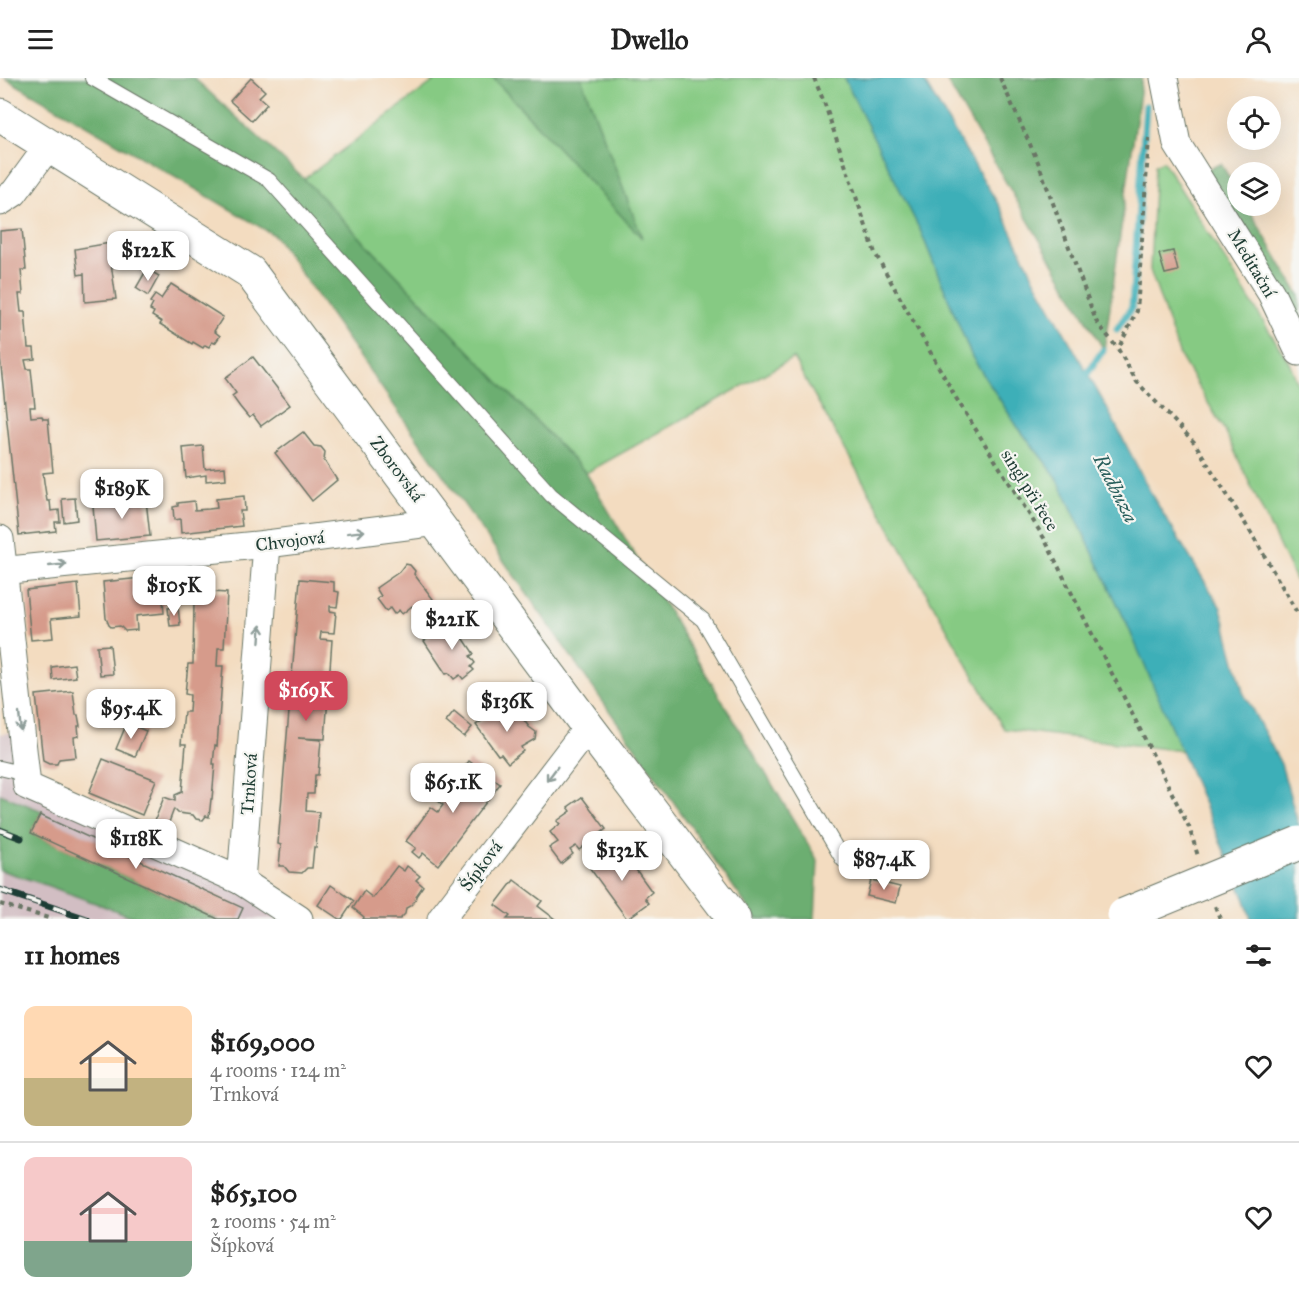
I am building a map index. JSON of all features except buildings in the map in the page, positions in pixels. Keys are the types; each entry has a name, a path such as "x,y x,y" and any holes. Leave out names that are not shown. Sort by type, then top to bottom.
{"street":[{"name":"Meditační","path":"1164,78 1177,144 1271,293 1299,352"},
{"name":"Zborovská","path":"0,115 250,272 724,913"},
{"path":"0,202 15,192 49,146"},
{"name":"Chvojová","path":"2,570 267,544 437,522"},
{"path":"0,539 18,776 241,881 298,919"},
{"name":"Trnková","path":"241,881 267,544"},
{"name":"Šípková","path":"441,919 588,727"},
{"path":"1119,917 1299,843"}],"lane":[{"path":"92,78 269,180 551,495 703,620 843,860"}],"path":[{"name":"singl při řece","path":"814,78 876,253 956,398 1044,538 1189,827 1201,866"},
{"path":"1000,78 1050,192 1096,321 1118,349 1137,382 1194,442 1253,536 1299,616"},
{"path":"1118,349 1137,311 1150,129"},
{"path":"0,904 52,919"},
{"path":"1214,904 1220,919"}],"shaded area":[{"path":"21,731 25,774 299,919 218,919 31,833 42,810 0,794 0,734"},
{"path":"0,870 43,884 139,919 0,919"}],"green space":[{"path":"5,78 194,78 304,179 586,473 818,861 815,919 756,919 274,235"},
{"path":"438,78 493,78 641,236 581,78 844,78 921,232 972,357 1017,426 1056,476 1127,624 1183,751 1004,729 793,358 586,473 304,179"},
{"path":"493,78 581,78 642,238"},
{"path":"945,78 1142,78 1104,350"},
{"path":"1163,161 1290,364 1299,387 1299,588 1225,431 1180,356 1150,270 1155,165"},
{"path":"1221,164 1227,174 1227,208 1204,170"},
{"path":"1232,216 1253,216 1299,295 1299,325"},
{"path":"0,794 42,811 31,833 218,919 139,919 0,870"}],"water":[{"name":"Radbuza","path":"844,78 922,78 1000,207 1036,282 1107,408 1153,497 1221,608 1243,692 1281,764 1299,827 1299,919 1251,919 1245,900 1127,624 1056,476 1017,426 972,357 921,232"}],"waterway":[{"path":"1117,329 1132,307 1146,106"},
{"path":"1083,380 1103,350"}],"railway":[{"path":"0,830 21,838"},
{"path":"0,890 87,919"}]}
